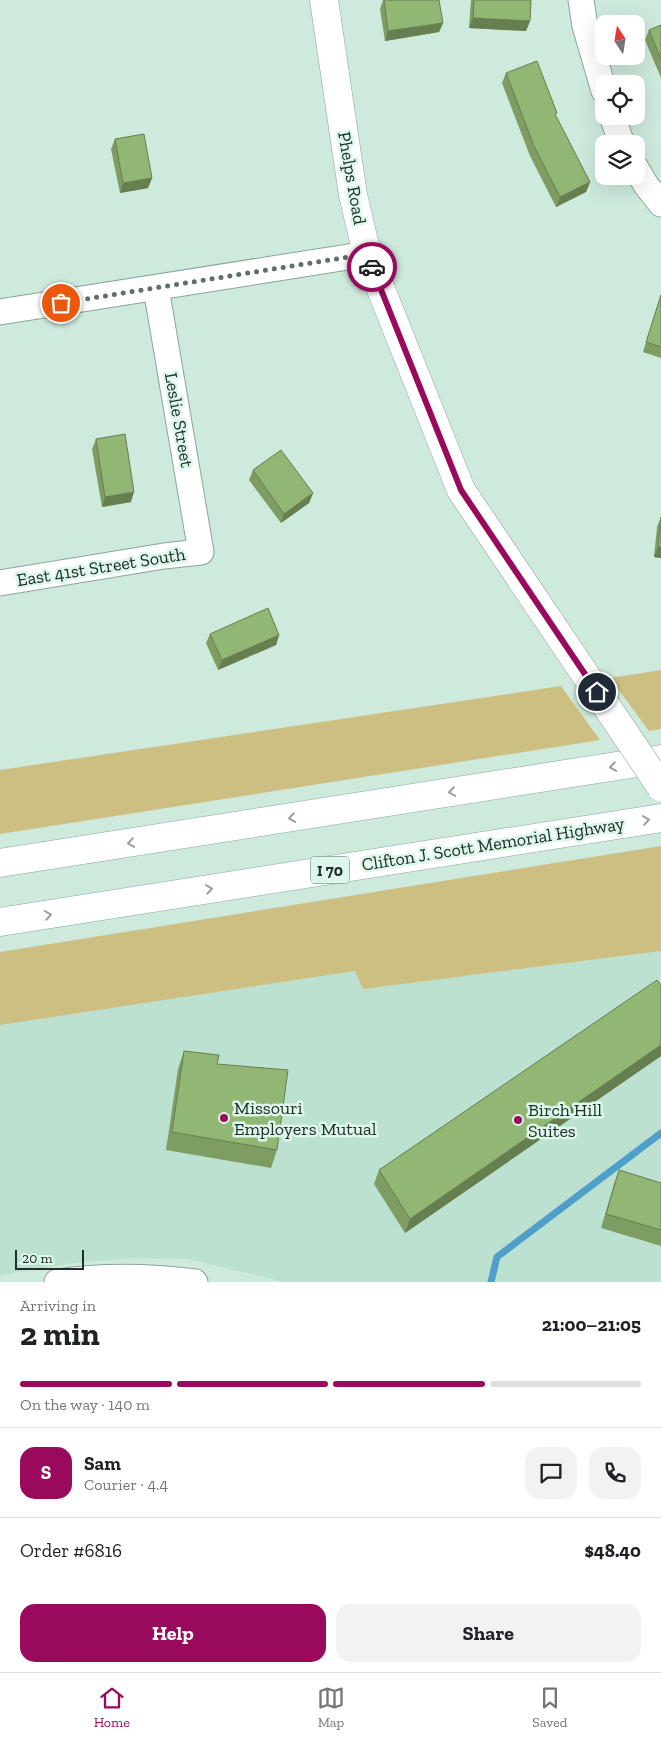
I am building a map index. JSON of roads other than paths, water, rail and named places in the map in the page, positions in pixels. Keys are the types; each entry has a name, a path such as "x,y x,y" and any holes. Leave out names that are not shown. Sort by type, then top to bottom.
{"main road":[{"name":"Phelps Road","path":"324,0 353,195 367,254 461,490 661,787"},
{"path":"0,864 661,760"},
{"name":"Clifton J. Scott Memorial Highway","path":"0,922 661,818"}],"street":[{"path":"581,0 600,75"},
{"path":"645,183 661,204"},
{"path":"0,312 367,254"},
{"name":"Leslie Street","path":"156,288 201,552"},
{"name":"East 41st Street South","path":"0,583 164,556 201,552"},
{"path":"57,1282 86,1277 164,1278 195,1282"}],"waterway":[{"path":"491,1282 497,1257 661,1133"}],"place":[{"name":"Missouri Employers Mutual","path":"224,1118"},
{"name":"Birch Hill Suites","path":"518,1120"}]}
